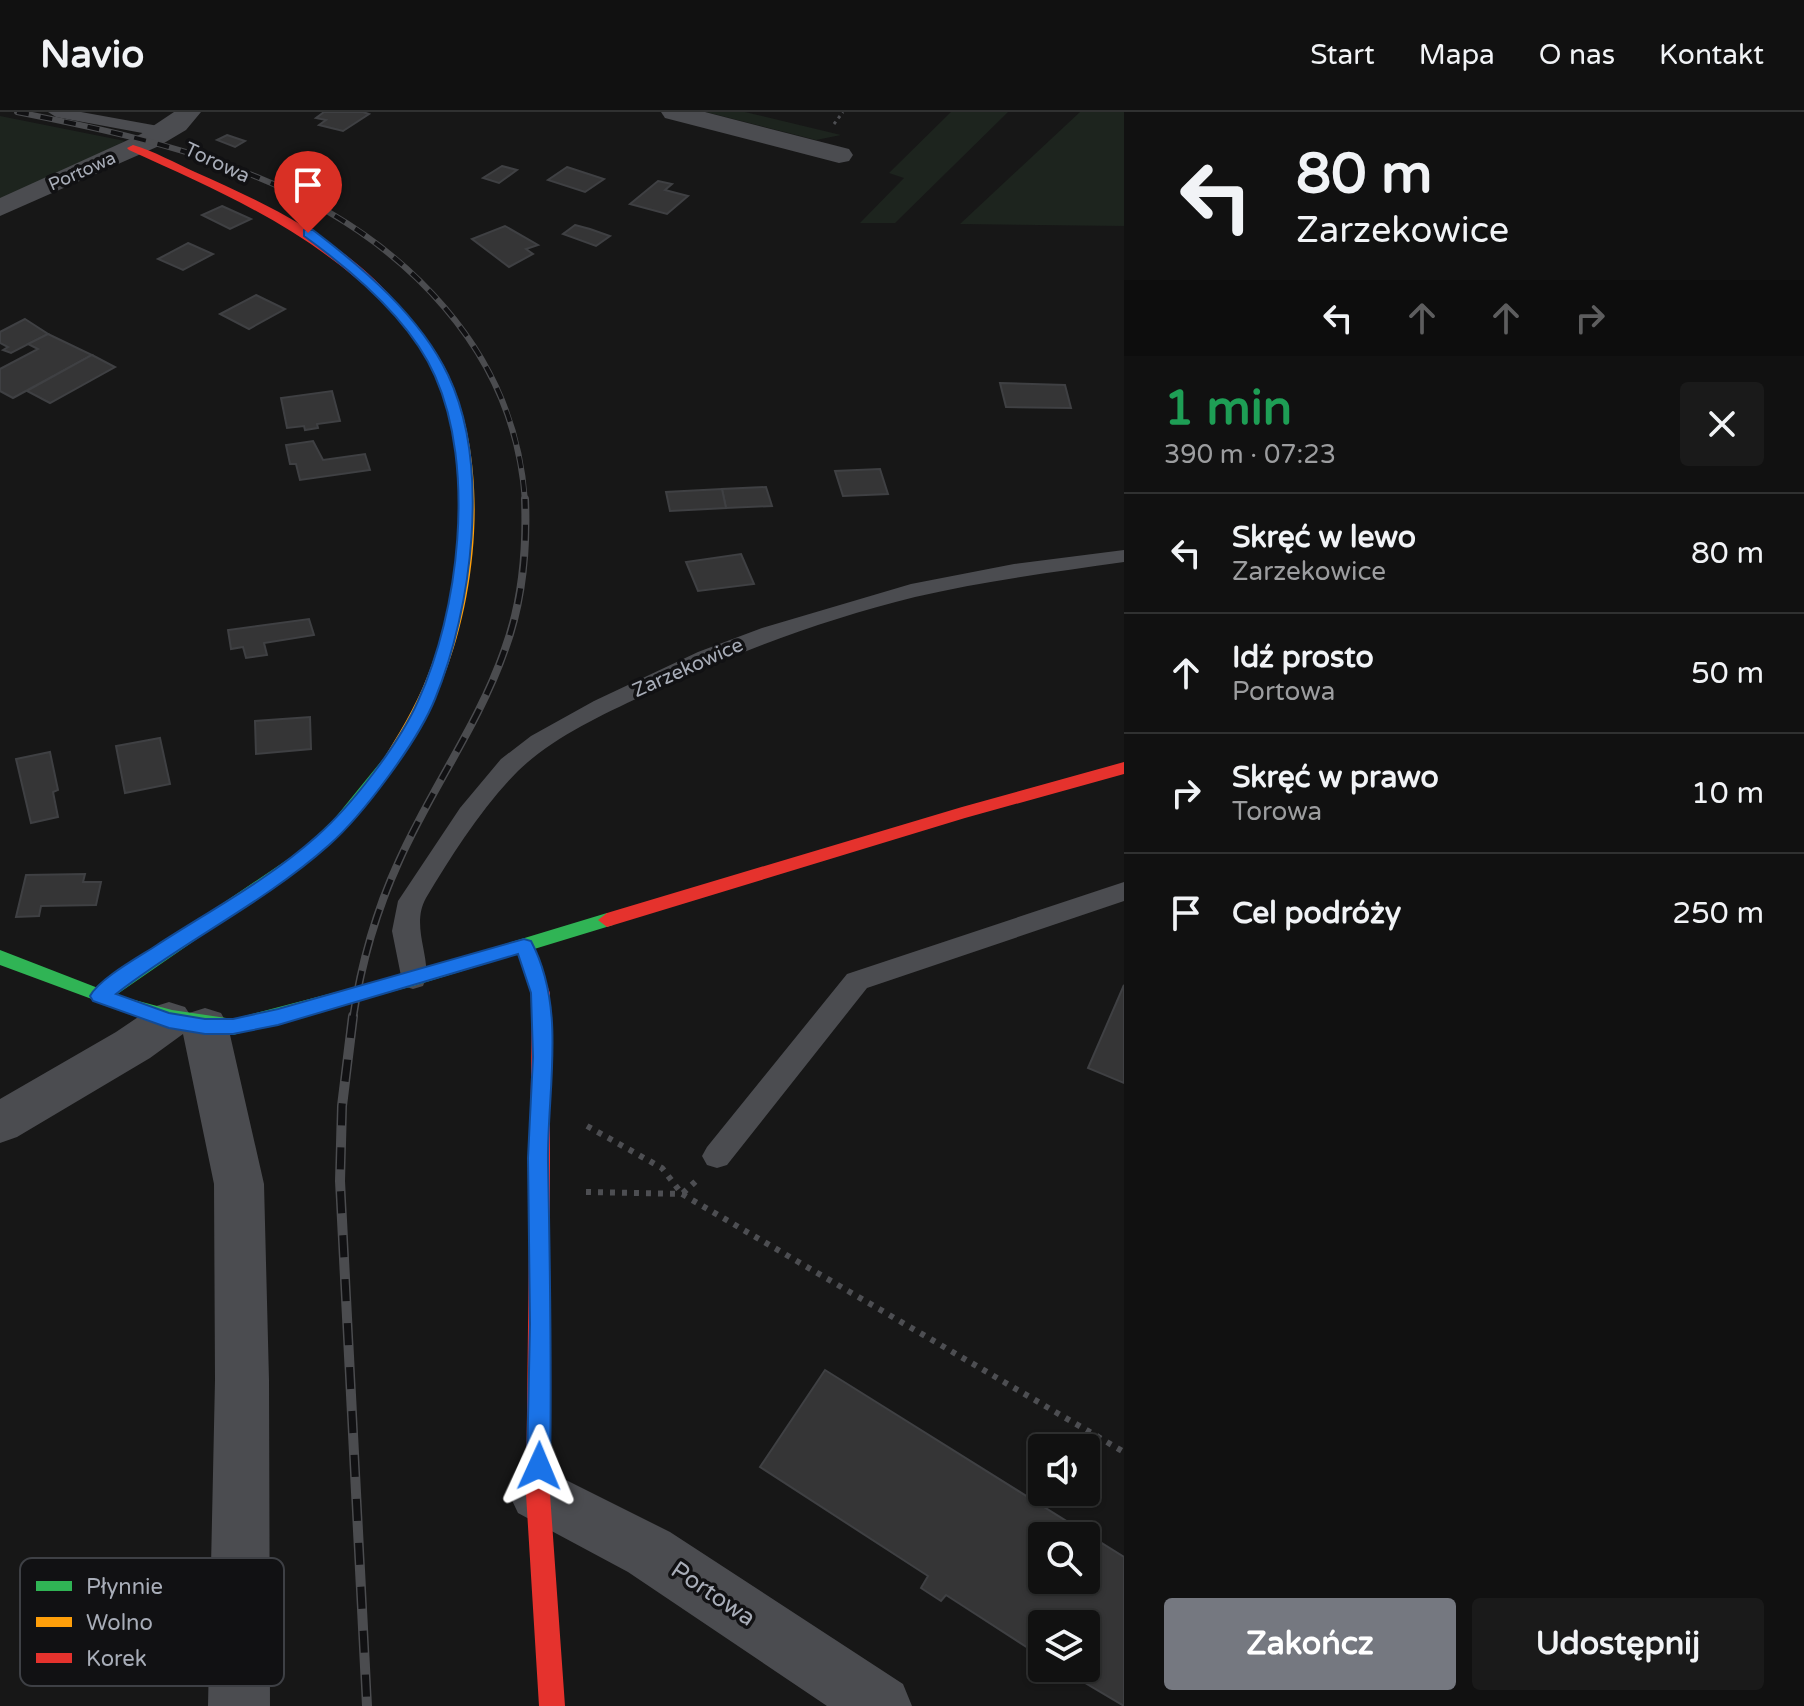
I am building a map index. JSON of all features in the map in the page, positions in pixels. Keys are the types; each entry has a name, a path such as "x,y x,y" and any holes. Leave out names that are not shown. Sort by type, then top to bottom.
{"street":[{"name":"Portowa","path":"0,208 133,148 164,132 188,112"},
{"path":"674,112 839,155"},
{"name":"Torowa","path":"100,996 140,965 277,877 324,840 363,798 426,702 446,646 462,563 466,481 453,410 442,376 409,328 354,266 326,243 291,222 133,148"},
{"path":"0,957 100,996 187,1023 233,1027 413,979 962,813 1124,768"},
{"path":"524,946 541,993 538,1494 552,1706"},
{"path":"0,1123 133,1045 187,1023"},
{"path":"187,1023 239,1184 240,1558"},
{"name":"Portowa","path":"538,1494 649,1552 881,1706"},
{"path":"239,1686 239,1706"}],"lane":[{"path":"56,112 164,132"},
{"name":"Zarzekowice","path":"413,979 405,931 411,901 469,814 510,765 539,742 602,706 667,675 770,633 911,591 1014,571 1124,556"},
{"path":"717,1156 857,981 1124,891"}],"path":[{"path":"577,1120 662,1168 682,1194 1124,1452"},
{"path":"581,1193 642,1191 682,1194"}],"shaded area":[{"path":"706,112 745,112 841,135 816,140"},
{"path":"951,112 1008,112 895,223 860,223 904,178 889,173"},
{"path":"1080,112 1124,112 1124,226 960,224"},
{"path":"0,116 125,141 0,202"}],"building":[{"path":"324,112 369,114 343,131 319,125 326,120 316,118"},
{"path":"227,135 245,141 235,147 217,140"},
{"path":"502,166 517,170 499,183 483,178"},
{"path":"567,167 604,179 585,192 548,180"},
{"path":"658,181 672,184 665,190 688,196 667,214 630,204"},
{"path":"222,206 251,219 230,229 202,215"},
{"path":"575,225 610,236 596,246 563,234"},
{"path":"505,226 538,245 526,249 533,254 509,267 472,239"},
{"path":"188,243 213,254 183,270 158,259"},
{"path":"256,295 285,309 249,329 220,314"},
{"path":"25,319 48,334 11,353 3,350 8,347 0,343 0,332"},
{"path":"48,334 92,355 13,398 0,391 0,369 38,349 28,344"},
{"path":"92,355 115,367 50,403 27,391"},
{"path":"1000,383 1065,385 1071,408 1006,407"},
{"path":"332,391 340,421 317,424 318,428 305,430 304,426 287,428 281,398"},
{"path":"313,441 323,460 365,454 370,470 300,480 296,464 290,464 286,445"},
{"path":"880,469 888,494 843,496 835,471"},
{"path":"766,487 772,506 726,508 722,489"},
{"path":"722,489 726,508 670,511 666,492"},
{"path":"741,554 754,584 698,591 686,562"},
{"path":"309,619 314,635 264,643 267,655 246,658 243,647 231,649 228,630"},
{"path":"310,717 311,749 256,754 255,721"},
{"path":"160,738 170,784 125,793 116,746"},
{"path":"50,752 58,790 53,792 58,817 31,823 16,759"},
{"path":"85,874 83,882 101,882 96,905 41,906 39,916 16,917 26,875"},
{"path":"1124,985 1124,1083 1088,1068"},
{"path":"825,1370 1028,1497 1028,1506 1042,1506 1068,1522 1028,1522 1028,1594 1100,1594 1100,1542 1124,1557 1124,1706 1084,1682 1100,1682 1100,1610 1028,1610 1028,1648 946,1595 941,1601 921,1588 928,1576 760,1467"}],"railway":[{"path":"17,112 193,154 304,198 355,228 402,264 445,308 477,351 510,422 525,501"},
{"path":"353,1018 370,938 383,899 412,834 482,704 511,631 522,575 525,501"},
{"path":"353,1016 342,1106 340,1181 367,1706"}],"traffic: fast":[{"path":"100,996 309,853 341,822 389,763"},
{"path":"0,957 143,1010 202,1024 233,1027 413,979 607,920"}],"traffic: slow":[{"path":"389,763 415,722 436,676 452,627 462,576 467,525 465,474 458,425 443,378 422,341 394,307"}],"traffic: jam":[{"path":"133,148 239,196 306,233 367,279 394,307"},
{"path":"607,920 962,813 1124,768"},
{"path":"524,946 541,993 538,1494 552,1706"}],"route":[{"path":"308,233 354,266 382,294 427,350 442,376 453,410 466,481 462,563 446,646 426,702 397,749 363,798 324,840 277,877 140,965 100,996 169,1020 233,1027 278,1017 524,946 541,993 543,1057 538,1158 541,1324 539,1466"}]}
